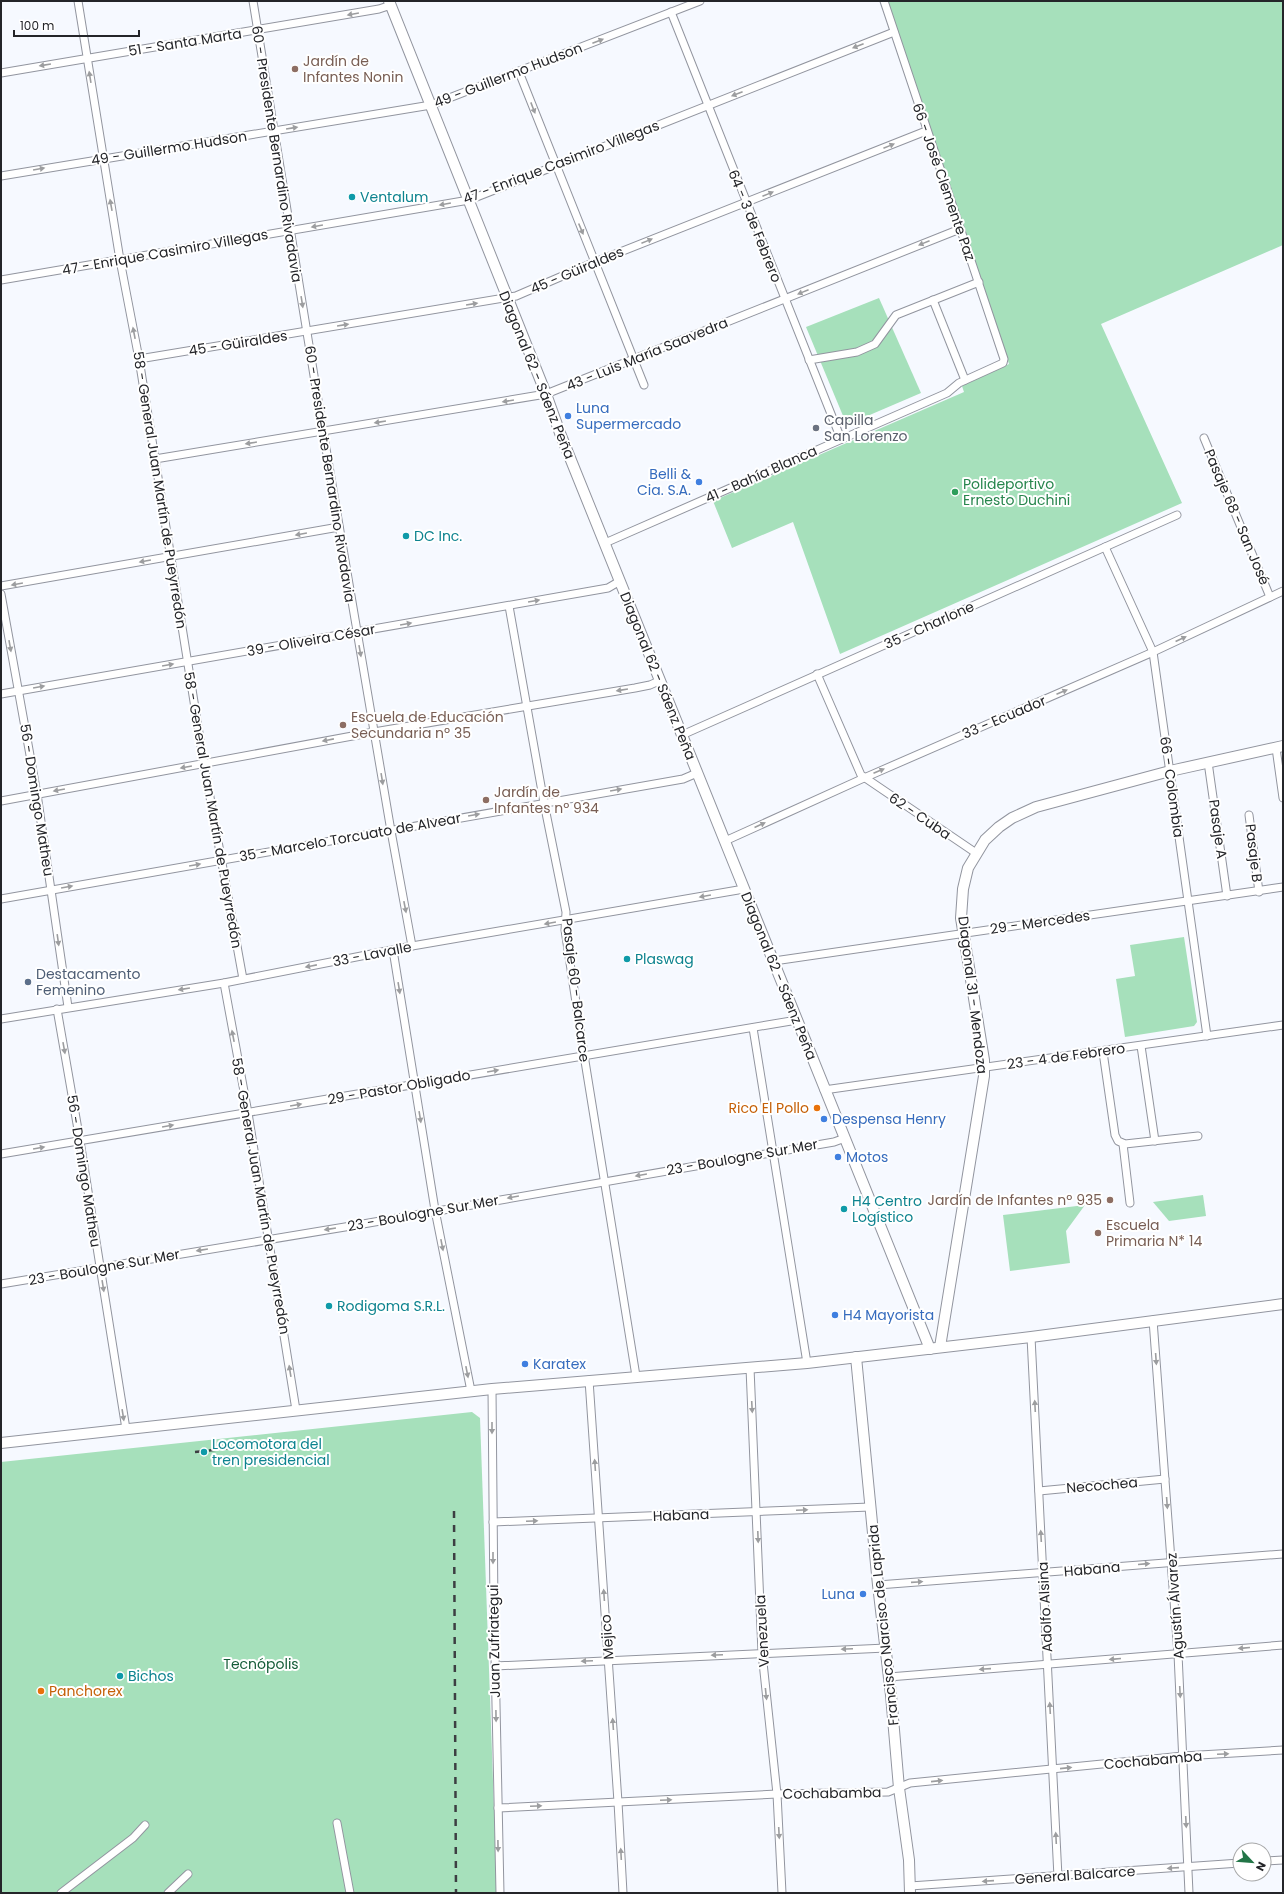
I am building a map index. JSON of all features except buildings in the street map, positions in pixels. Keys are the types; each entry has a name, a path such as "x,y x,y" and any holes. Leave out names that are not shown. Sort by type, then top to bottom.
{"street":[{"name":"58 - General Juan Martín de Pueyrredón","path":"78,1 120,260 139,359 204,764 243,979"},
{"name":"60 - Presidente Bernardino Rivadavia","path":"253,1 273,131 390,831 412,946"},
{"name":"49 - Guillermo Hudson","path":"1,176 431,105 700,1"},
{"name":"66 - José Clemente Paz","path":"884,1 926,131 979,282 1004,359 1003,363"},
{"name":"51 - Santa Marta","path":"1,73 379,9 390,3"},
{"name":"Diagonal 62 - Sáenz Peña","path":"390,3 546,394 560,433 774,961 824,1090 935,1348"},
{"name":"64 - 3 de Febrero","path":"670,12 784,300 841,438"},
{"name":"47 - Enrique Casimiro Villegas","path":"1,280 469,200 894,32"},
{"path":"519,72 555,166 644,385"},
{"name":"45 - Güiraldes","path":"139,359 516,296 595,262 926,131"},
{"name":"43 - Luis María Saavedra","path":"155,459 546,394 960,229"},
{"path":"809,360 857,352 875,344 896,315 979,282"},
{"path":"933,300 965,380"},
{"name":"41 - Bahía Blanca","path":"605,543 841,438 947,393 965,380 1003,363"},
{"name":"Pasaje 68 - San José","path":"1204,438 1270,597"},
{"name":"35 - Charlone","path":"682,734 1177,516"},
{"path":"1,586 339,527"},
{"name":"66 - Colombia","path":"1106,547 1153,652 1207,1036"},
{"name":"39 - Oliveira César","path":"1,694 509,606 608,588 620,582"},
{"name":"33 - Ecuador","path":"725,841 864,778 1153,652 1283,591"},
{"name":"56 - Domingo Matheu","path":"1,594 52,890 68,1007"},
{"name":"Pasaje 60 - Balcarce","path":"509,606 544,803 566,912 565,930 584,1056 636,1376"},
{"path":"817,674 859,772 864,778"},
{"path":"1,801 374,732 635,688 650,685 659,680"},
{"path":"1280,747 1283,798"},
{"name":"Diagonal 31 - Mendoza","path":"935,1348 985,1067 962,933 963,889 968,868 976,853 999,826 1025,811 1170,771 1280,747"},
{"name":"Pasaje A","path":"1208,762 1228,896"},
{"name":"35 - Marcelo Torcuato de Alvear","path":"1,899 683,779 697,773"},
{"name":"62 - Cuba","path":"864,778 976,853"},
{"name":"Pasaje B","path":"1249,815 1259,892"},
{"name":"29 - Mercedes","path":"774,961 962,933 1259,892 1283,887"},
{"name":"33 - Lavalle","path":"1,1019 224,983 412,946 744,889"},
{"path":"393,950 435,1210 471,1391"},
{"name":"58 - General Juan Martín de Pueyrredón","path":"224,983 248,1113 296,1410"},
{"name":"56 - Domingo Matheu","path":"58,1009 126,1429"},
{"name":"29 - Pastor Obligado","path":"1,1154 797,1020"},
{"name":"23 - 4 de Febrero","path":"824,1090 1103,1052 1283,1025"},
{"path":"753,1028 807,1363"},
{"path":"1141,1046 1155,1141"},
{"path":"1103,1052 1115,1135 1118,1141 1124,1144 1198,1136"},
{"name":"23 - Boulogne Sur Mer","path":"1,1284 773,1151 834,1142 845,1138"},
{"path":"1124,1144 1130,1203"},
{"path":"1,1443 471,1391 636,1376 807,1363 1031,1337 1283,1304"},
{"name":"Agustín Álvarez","path":"1153,1320 1178,1654 1189,1893"},
{"name":"Adolfo Alsina","path":"1031,1337 1058,1877"},
{"name":"Francisco Narciso de Laprida","path":"856,1357 899,1788 909,1860 910,1890"},
{"name":"Venezuela","path":"750,1368 762,1652 777,1794 782,1893"},
{"name":"Mejico","path":"589,1380 623,1893"},
{"name":"Juan Zufriategui","path":"492,1389 495,1666 500,1893"},
{"name":"Necochea","path":"1039,1491 1165,1479"},
{"name":"Habana","path":"493,1522 870,1507"},
{"name":"Habana","path":"878,1585 1283,1554"},
{"path":"889,1677 1283,1645"},
{"path":"495,1666 762,1652 886,1648"},
{"name":"Cochabamba","path":"498,1808 777,1794 888,1792 910,1783 1183,1756 1283,1750"},
{"path":"337,1823 350,1893"},
{"path":"61,1893 133,1838 145,1825"},
{"path":"1272,1861 1283,1860"},
{"name":"General Balcarce","path":"910,1890 1232,1864"},
{"path":"168,1893 188,1874"}],"green space":[{"path":"887,1 1283,1 1283,245 1101,324 1182,503 840,654 793,522 732,548 713,501 964,392 962,386 1009,364"},
{"path":"879,298 921,393 851,423 846,423 806,327"},
{"path":"1184,937 1197,1022 1194,1026 1125,1037 1116,979 1135,976 1130,945"},
{"path":"1203,1195 1206,1216 1169,1221 1153,1202"},
{"path":"1085,1205 1066,1231 1070,1263 1010,1271 1003,1215"},
{"name":"Tecnópolis","path":"472,1412 480,1418 497,1893 1,1893 1,1462"}],"railway":[{"path":"195,1452 249,1446"},
{"path":"454,1511 456,1893"}],"place":[{"name":"Jardín de Infantes Nonin","path":"295,69"},
{"name":"Ventalum","path":"352,197"},
{"name":"Luna Supermercado","path":"568,416"},
{"name":"Capilla San Lorenzo","path":"816,428"},
{"name":"Belli & Cia. S.A.","path":"699,482"},
{"name":"Polideportivo Ernesto Duchini","path":"955,492"},
{"name":"DC Inc.","path":"406,536"},
{"name":"Escuela de Educación Secundaria nº 35","path":"343,725"},
{"name":"Jardín de Infantes nº 934","path":"486,800"},
{"name":"Plaswag","path":"627,959"},
{"name":"Destacamento Femenino","path":"28,982"},
{"name":"Rico El Pollo","path":"817,1108"},
{"name":"Despensa Henry","path":"824,1119"},
{"name":"Motos","path":"838,1157"},
{"name":"Jardín de Infantes nº 935","path":"1110,1200"},
{"name":"H4 Centro Logístico","path":"844,1209"},
{"name":"Escuela Primaria N* 14","path":"1098,1233"},
{"name":"Rodigoma S.R.L.","path":"329,1306"},
{"name":"H4 Mayorista","path":"835,1315"},
{"name":"Karatex","path":"525,1364"},
{"name":"Locomotora del tren presidencial","path":"204,1452"},
{"name":"Luna","path":"863,1594"},
{"name":"Bichos","path":"120,1676"},
{"name":"Panchorex","path":"41,1691"}]}
